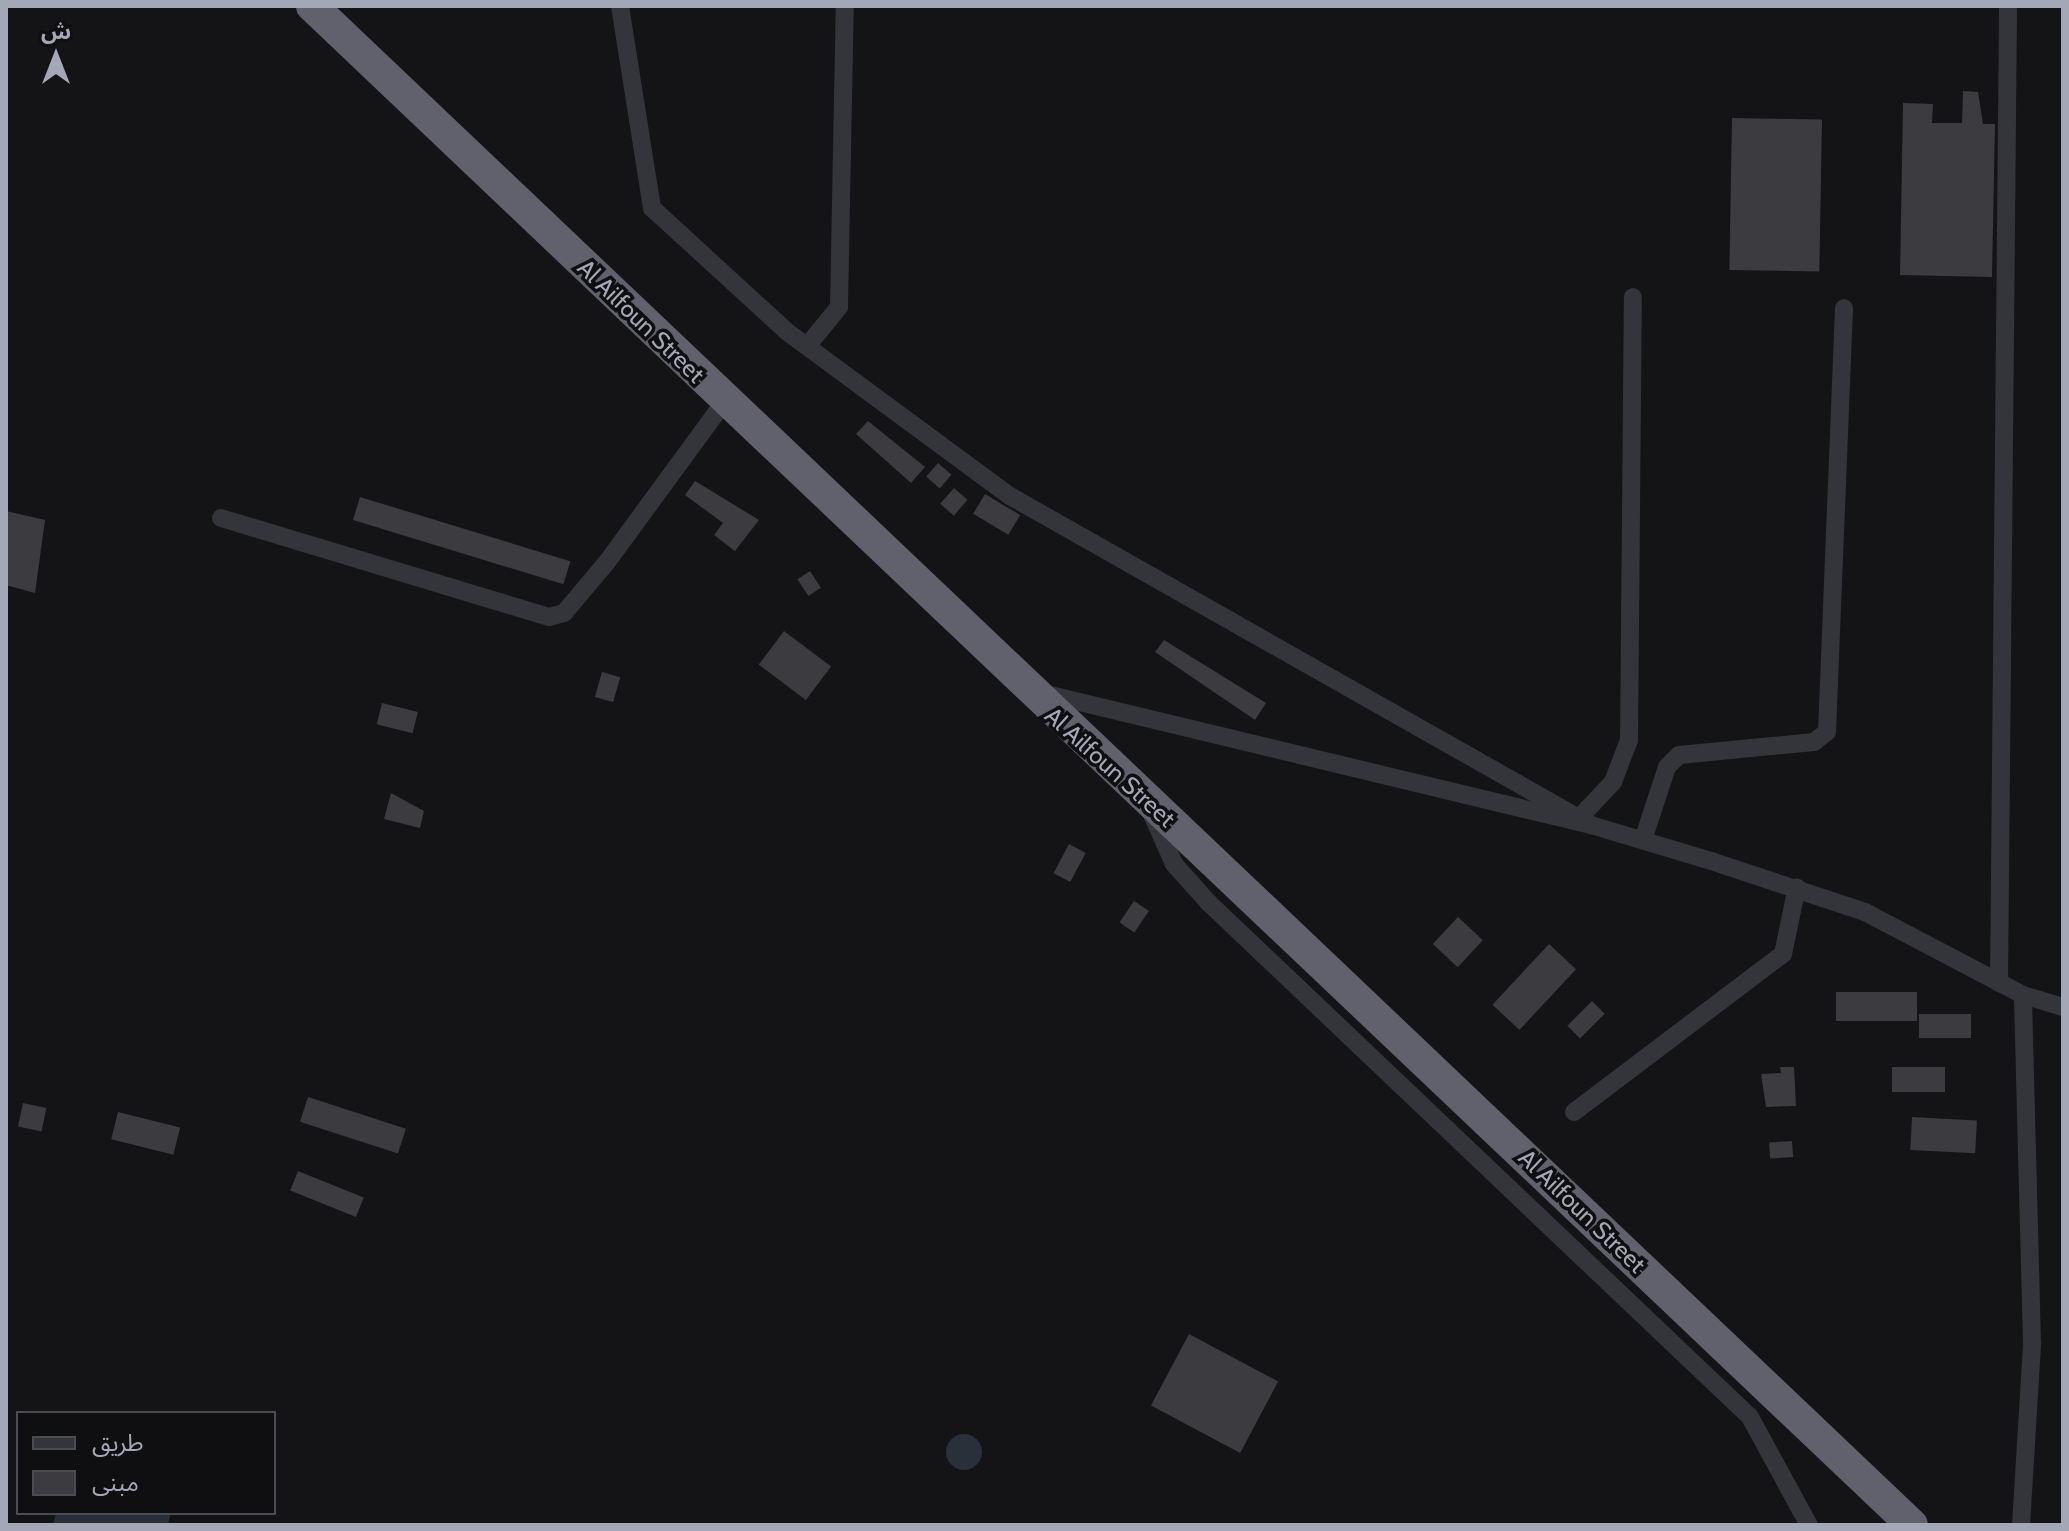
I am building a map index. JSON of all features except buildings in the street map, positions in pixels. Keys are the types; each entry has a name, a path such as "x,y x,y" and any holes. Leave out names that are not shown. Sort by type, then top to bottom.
{"highway":[{"name":"Al Ailfoun Street","path":"312,6 1024,689 1912,1525"}],"street":[{"path":"620,6 652,208 808,345 1010,496 1586,821"},
{"path":"808,345 839,307 845,6"},
{"path":"1999,983 2008,6"},
{"path":"1586,821 1613,782 1629,740 1633,297"},
{"path":"1643,840 1667,767 1679,755 1814,742 1827,732 1844,308"},
{"path":"221,518 549,617 564,613 607,562 724,402"},
{"path":"1024,689 1586,821 1797,887 1865,912 2023,995 2062,1007"},
{"path":"1144,799 1174,864 1209,903 1750,1417 1809,1525"},
{"path":"1574,1112 1783,954 1797,887"},
{"path":"2021,1525 2032,1343 2023,995"}],"shaded area":[{"path":"964,1434 977,1439 982,1452 977,1465 964,1470 951,1465 946,1452 951,1439"},
{"path":"56,1515 170,1515 168,1525 53,1525"}]}
